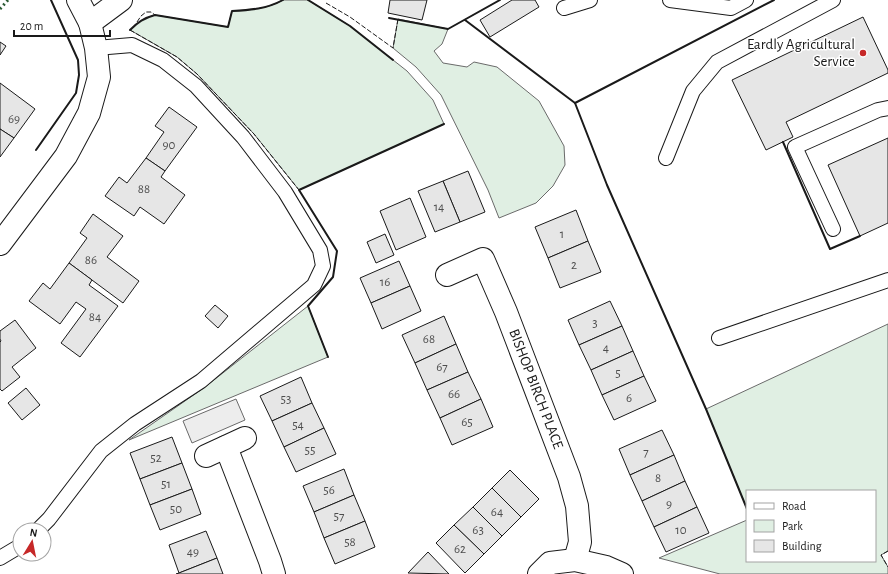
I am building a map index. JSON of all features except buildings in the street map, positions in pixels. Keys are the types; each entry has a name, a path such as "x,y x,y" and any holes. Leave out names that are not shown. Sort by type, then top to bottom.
{"street":[{"path":"0,244 66,156 89,113 99,77 96,48 90,23 78,0"},
{"path":"90,23 121,0"},
{"name":"BISHOP BIRCH PLACE","path":"447,275 483,259 506,312 570,477 577,506 580,542 575,560"},
{"path":"206,456 235,442 274,574"},
{"path":"539,574 550,563 575,560 606,567 622,574"}],"lane":[{"path":"564,8 590,0"},
{"path":"670,0 731,8 746,0"},
{"path":"666,158 693,91 717,62 833,0"},
{"path":"46,522 101,451 135,424 201,380 314,285 323,266 320,250 285,192 243,136 196,86 163,60 132,45 96,48"},
{"path":"833,229 795,148 878,110 888,108"},
{"path":"719,338 888,280"},
{"path":"0,558 12,551"}],"green space":[{"path":"283,0 308,0 350,26 407,71 433,100 444,124 299,190 254,134 197,74 177,57 130,30 141,21 155,15 228,27 232,11 265,7"},
{"path":"398,19 448,29 442,44 434,51 443,63 467,67 474,62 497,67 539,101 564,146 565,165 553,186 536,203 499,218 488,190 441,95 416,67 393,48"},
{"path":"308,306 328,357 129,440 205,387"},
{"path":"888,324 888,551 881,555 888,567 888,574 720,574 659,558 746,520 746,562 876,562 876,490 746,490 746,507 706,409"}],"shaded area":[{"path":"236,399 245,420 192,443 183,421"}],"hedge":[{"path":"0,9 8,0"}],"fence":[{"path":"326,3 350,17 393,48 398,19"},
{"path":"137,22 146,12 151,12 155,15"},
{"path":"130,30 177,57 197,74 254,134 299,190"},
{"path":"888,551 881,555 888,567"}],"wall":[{"path":"36,150 76,93 79,75 78,60 51,0"},
{"path":"130,30 141,21 155,15 228,27 232,11 265,7 283,0"},
{"path":"308,0 350,26 393,60"},
{"path":"389,18 448,29 500,0"},
{"path":"575,103 774,0"},
{"path":"465,20 575,103 607,185 706,409 746,507"},
{"path":"328,357 308,306 333,277 337,251 299,190 444,124"},
{"path":"783,142 830,249 860,236"}],"place":[{"name":"Eardly Agricultural Service","path":"863,53"}]}
